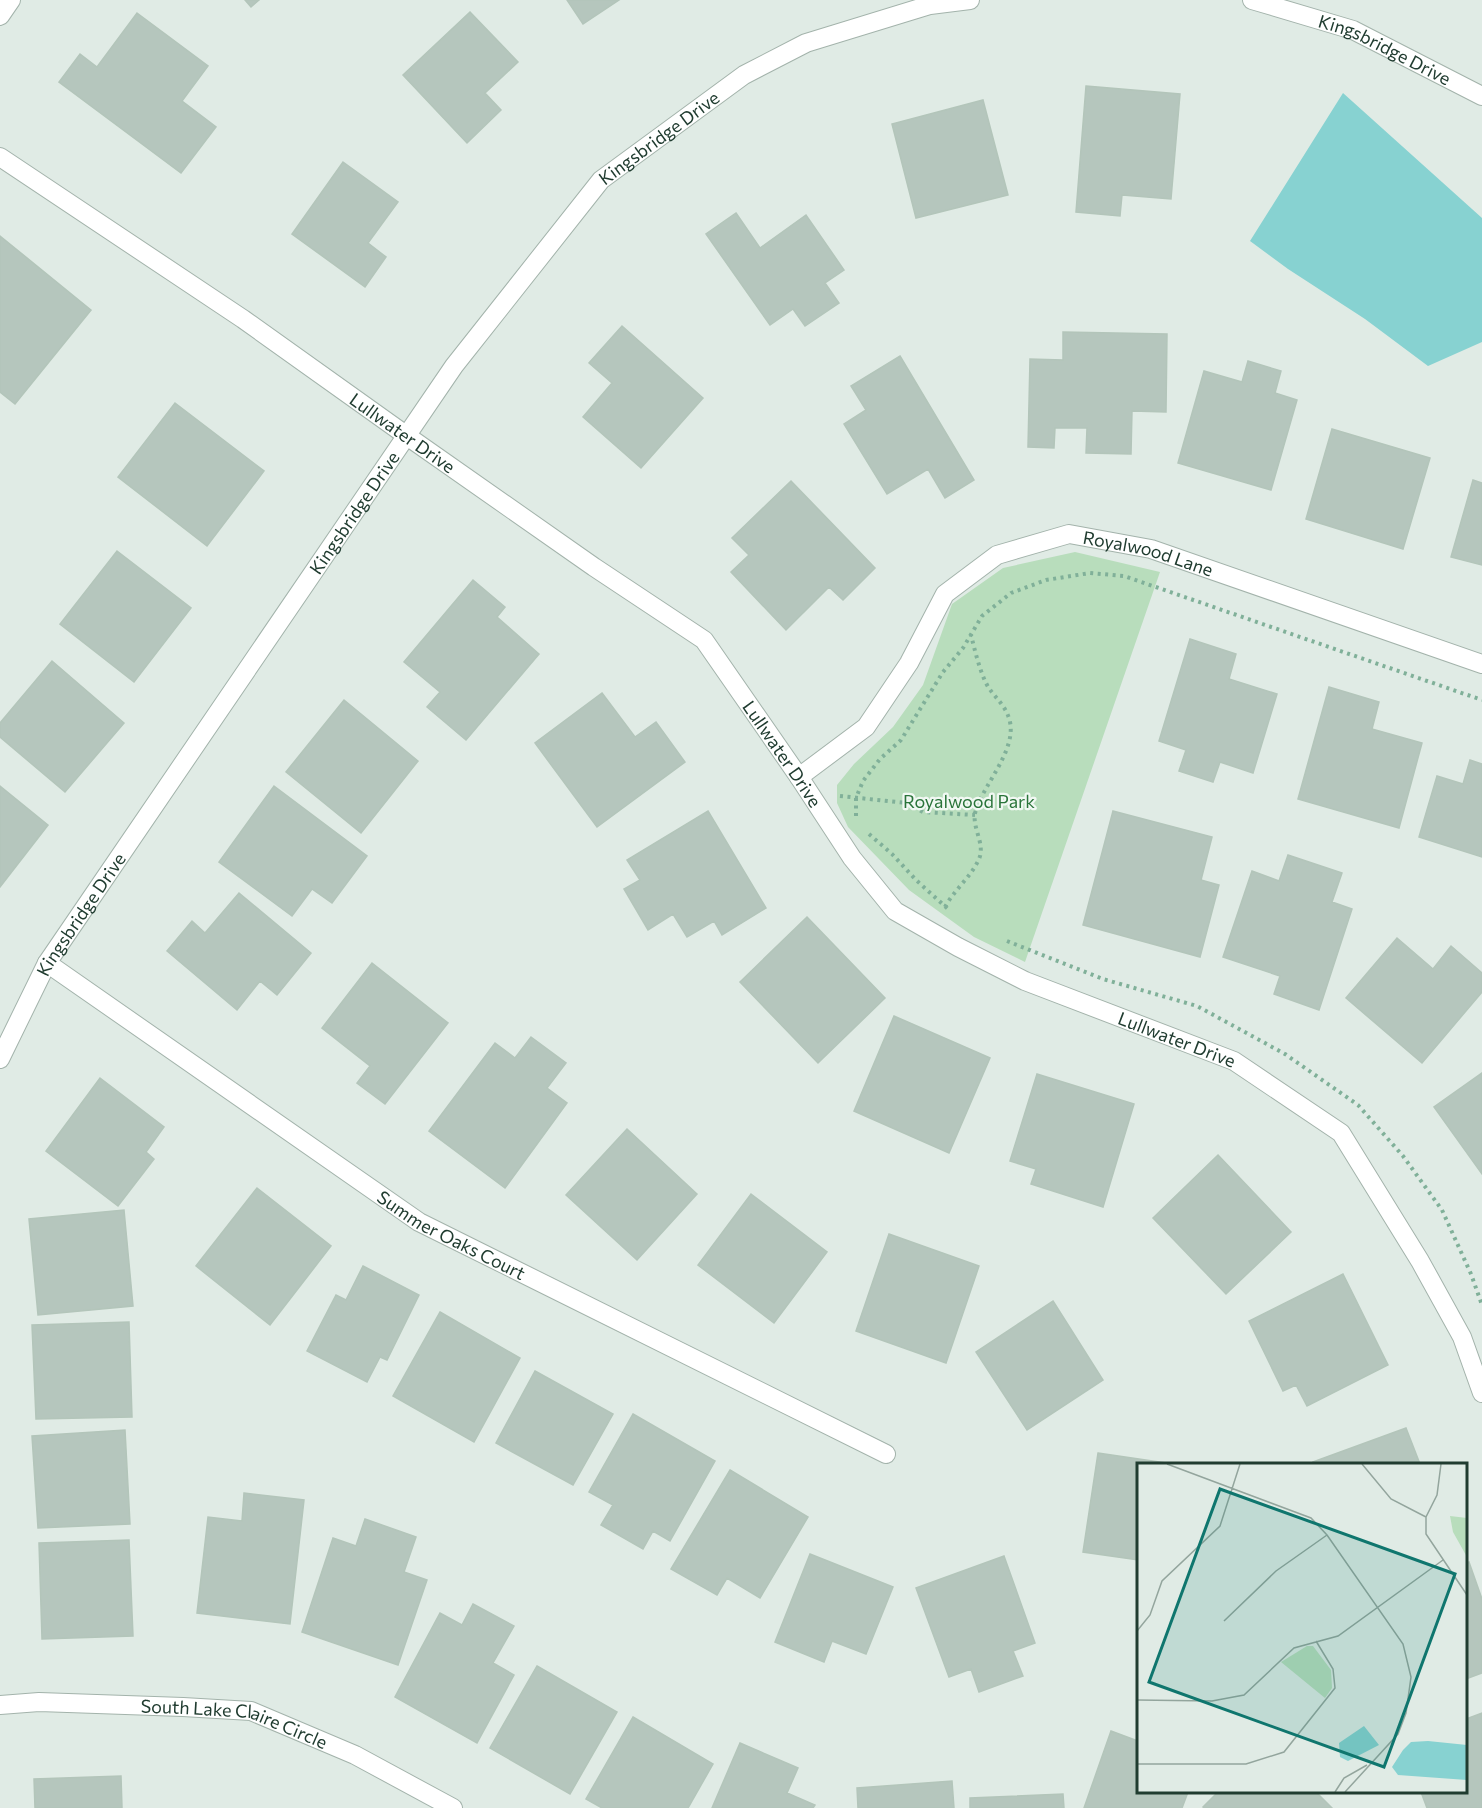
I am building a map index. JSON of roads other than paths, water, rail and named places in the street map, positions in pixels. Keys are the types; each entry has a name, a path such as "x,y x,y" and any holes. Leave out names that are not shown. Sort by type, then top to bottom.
{"street":[{"path":"0,16 11,0"},
{"name":"Kingsbridge Drive","path":"0,1059 47,963 454,366 601,180 744,75 806,43 930,5 970,0"},
{"name":"Kingsbridge Drive","path":"1252,0 1353,30 1482,96"},
{"name":"Lullwater Drive","path":"0,158 243,319 594,567 704,640 852,858 895,911 958,947 1025,981 1234,1061 1341,1132 1420,1261 1462,1337 1482,1393"},
{"name":"Royalwood Lane","path":"803,785 866,727 909,663 945,594 997,555 1069,534 1151,549 1482,664"},
{"name":"Summer Oaks Court","path":"47,963 418,1222 886,1455"},
{"name":"South Lake Claire Circle","path":"0,1705 39,1702 251,1712 356,1755 453,1808"}],"water":[{"path":"1343,93 1482,218 1482,342 1428,366 1365,319 1288,269 1250,241"}],"park label":[{"name":"Royalwood Park","path":"969,801"}]}
